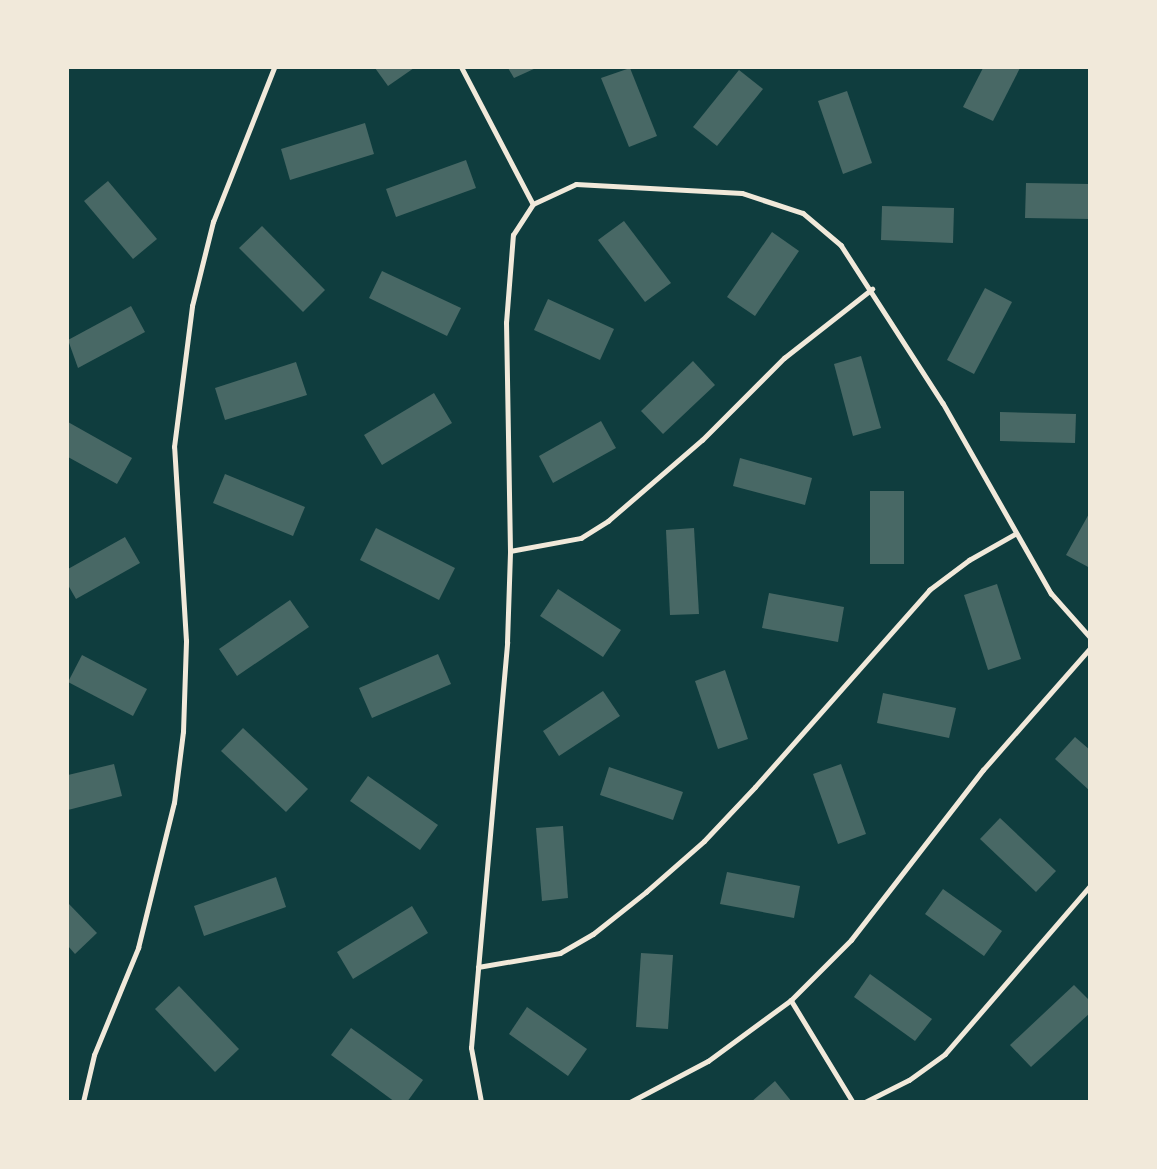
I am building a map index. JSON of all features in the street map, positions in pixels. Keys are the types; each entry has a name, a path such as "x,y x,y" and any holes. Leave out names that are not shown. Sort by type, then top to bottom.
{"lane":[{"path":"83,1101 94,1055 138,948 174,803 183,732 186,641 174,447 192,306 213,222 274,68"},
{"path":"462,68 533,204"},
{"path":"481,1101 471,1048 507,643 510,551 506,323 513,235 533,204 576,184 742,193 803,213 842,245 943,403 1015,534 1051,593 1089,637"},
{"path":"510,551 581,538 608,521 702,440 784,358 872,290"},
{"path":"478,967 560,952 593,934 646,892 704,841 755,787 928,590 969,560 1015,534"},
{"path":"630,1101 708,1061 790,1000 851,940 983,770 1089,648"},
{"path":"865,1101 909,1080 945,1054 1089,886"},
{"path":"790,1000 853,1101"}],"building":[{"path":"375,68 414,68 388,86"},
{"path":"508,68 536,68 514,78"},
{"path":"630,68 657,136 629,147 601,78"},
{"path":"983,68 1020,68 993,121 963,107"},
{"path":"739,70 763,89 717,146 693,127"},
{"path":"847,91 872,163 843,174 818,101"},
{"path":"365,123 374,154 290,180 281,149"},
{"path":"466,160 476,188 396,217 386,189"},
{"path":"108,181 157,239 133,259 84,201"},
{"path":"1026,183 1090,184 1090,219 1025,218"},
{"path":"882,206 954,208 953,243 881,240"},
{"path":"624,221 671,283 645,302 598,240"},
{"path":"262,226 325,290 303,312 239,248"},
{"path":"772,232 799,251 755,316 727,297"},
{"path":"382,271 461,308 447,336 369,298"},
{"path":"985,288 1012,302 974,374 947,360"},
{"path":"548,299 614,329 600,360 534,330"},
{"path":"131,306 145,332 78,368 68,340"},
{"path":"861,356 881,428 853,436 834,364"},
{"path":"693,361 715,385 663,434 641,411"},
{"path":"296,362 307,395 225,420 215,388"},
{"path":"434,393 452,423 382,465 364,435"},
{"path":"1000,412 1076,414 1075,443 1000,441"},
{"path":"601,421 616,448 553,483 539,456"},
{"path":"68,422 132,458 117,484 68,457"},
{"path":"740,458 812,478 805,505 733,486"},
{"path":"225,474 305,507 293,536 213,503"},
{"path":"870,491 904,491 904,564 870,564"},
{"path":"1090,512 1090,568 1066,555"},
{"path":"376,528 455,568 439,600 360,560"},
{"path":"694,528 699,614 670,615 666,530"},
{"path":"125,537 140,563 76,599 68,585 68,569"},
{"path":"997,584 1021,659 988,670 964,595"},
{"path":"558,589 621,630 603,657 540,616"},
{"path":"769,593 844,607 838,642 762,628"},
{"path":"290,600 309,627 237,676 219,649"},
{"path":"438,654 451,684 372,718 359,688"},
{"path":"82,655 147,689 133,716 68,682"},
{"path":"725,670 748,739 718,749 695,681"},
{"path":"603,691 620,716 559,756 543,731"},
{"path":"883,693 956,708 949,738 877,723"},
{"path":"243,728 308,789 286,812 221,751"},
{"path":"1075,737 1090,750 1090,791 1055,759"},
{"path":"114,764 122,796 68,810 68,775"},
{"path":"841,764 866,834 838,844 813,774"},
{"path":"609,767 683,792 673,820 600,795"},
{"path":"368,776 438,825 420,850 350,801"},
{"path":"1000,818 1056,871 1036,892 980,839"},
{"path":"563,826 568,898 542,901 536,828"},
{"path":"727,872 800,886 794,918 720,904"},
{"path":"276,877 286,907 204,936 194,906"},
{"path":"943,889 1002,931 984,956 925,914"},
{"path":"68,903 97,933 75,954 68,946"},
{"path":"412,906 428,933 353,979 337,952"},
{"path":"641,953 673,955 668,1029 636,1027"},
{"path":"870,974 932,1019 915,1041 854,997"},
{"path":"1074,985 1090,1001 1090,1013 1031,1067 1010,1045"},
{"path":"179,986 239,1049 215,1072 155,1009"},
{"path":"527,1007 587,1049 568,1076 509,1034"},
{"path":"351,1028 423,1080 407,1102 395,1102 331,1055"},
{"path":"775,1081 792,1102 751,1102"}]}
